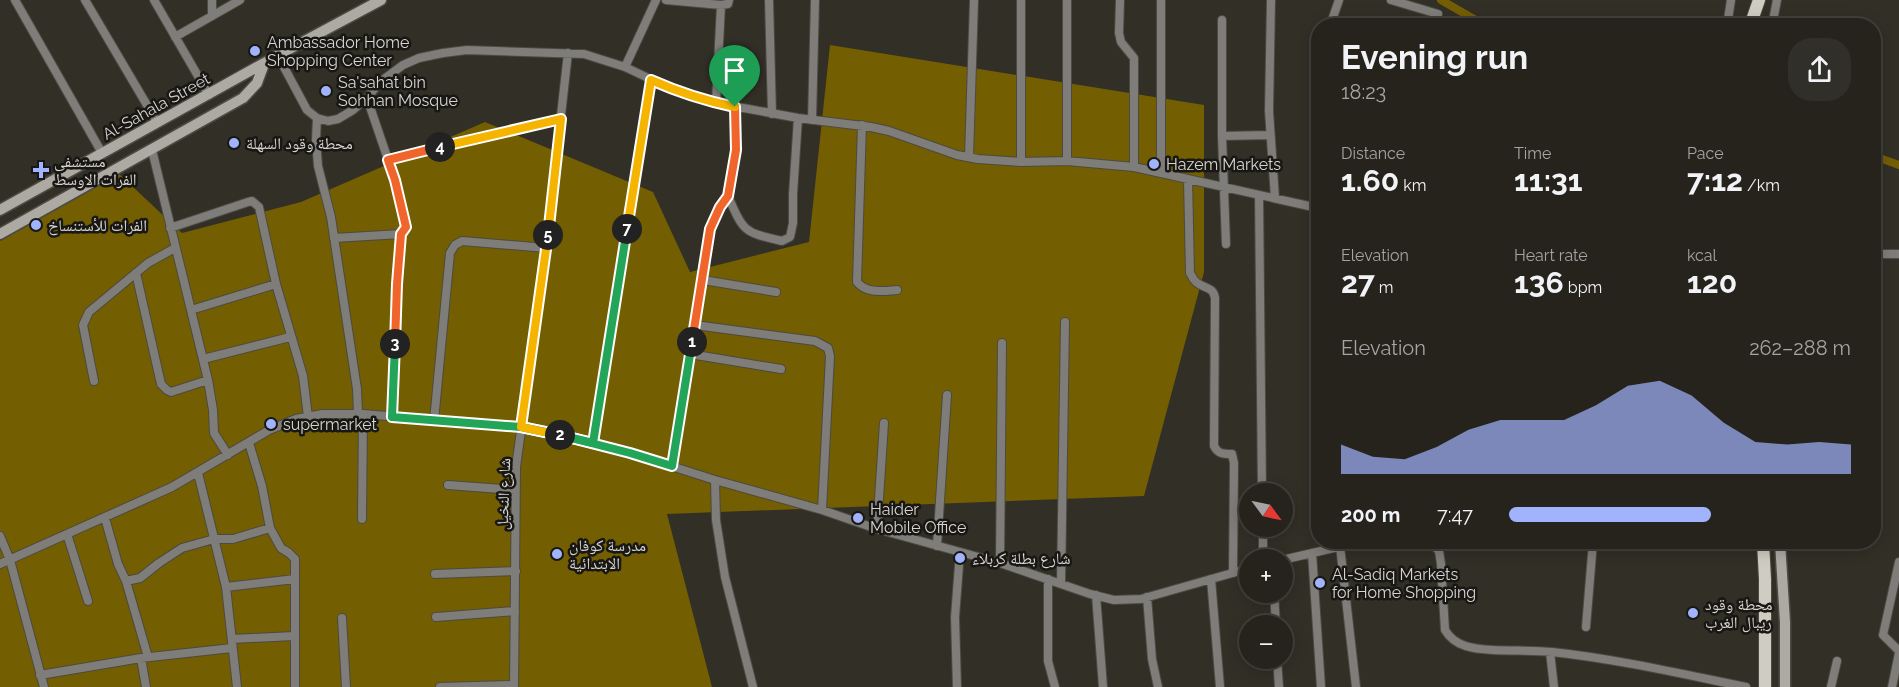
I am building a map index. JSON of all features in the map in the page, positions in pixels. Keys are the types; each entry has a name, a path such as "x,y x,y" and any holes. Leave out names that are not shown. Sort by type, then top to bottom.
{"main road":[{"name":"Al-Sahala Street","path":"0,210 381,0"},
{"path":"1749,0 1750,18"},
{"path":"1753,18 1759,0"},
{"path":"0,234 243,98 257,83 264,64"},
{"path":"1763,549 1765,687"},
{"path":"1780,549 1785,613 1785,687"}],"street":[{"path":"15,0 102,153"},
{"path":"85,0 157,122"},
{"path":"154,0 209,95"},
{"path":"212,0 212,16"},
{"path":"175,37 240,0"},
{"path":"625,67 656,0"},
{"path":"666,0 721,5 728,4 729,0"},
{"path":"769,0 772,114"},
{"path":"812,120 814,0"},
{"path":"969,157 974,0"},
{"path":"1021,0 1021,162"},
{"path":"1067,0 1067,161"},
{"path":"1120,0 1121,42 1134,58 1134,167"},
{"path":"1161,0 1161,173"},
{"path":"1271,0 1269,18 1270,135 1275,198"},
{"path":"1333,18 1339,0"},
{"path":"1391,0 1438,14"},
{"path":"1728,18 1731,0"},
{"path":"1774,18 1777,0"},
{"path":"716,103 721,5"},
{"path":"1222,20 1222,136 1226,244"},
{"path":"278,56 307,110 317,118 328,121 338,119 353,110 380,82 403,65 419,58 467,50 568,53 600,58 651,80 716,103 798,118 862,125 889,131 969,157 1021,162 1067,161 1134,167 1311,206"},
{"name":"شارع النخيل","path":"514,686 515,490 568,53"},
{"path":"593,443 651,80"},
{"path":"367,98 395,180 406,227 401,234 397,284 392,417"},
{"path":"672,466 710,229 728,196 736,150 735,107"},
{"path":"317,118 318,166 334,238 361,414 362,519"},
{"path":"728,196 740,224 754,234 783,241 790,237 793,223 798,118"},
{"path":"388,160 479,136 561,119"},
{"path":"862,125 857,282 870,291 897,290"},
{"path":"1222,136 1270,135"},
{"path":"152,150 208,380 214,433 228,456"},
{"path":"1188,178 1190,273 1194,281 1211,289 1215,298 1214,446 1216,452 1232,454 1234,463 1233,573"},
{"path":"1259,195 1262,483"},
{"path":"170,228 252,201 259,207 276,284 303,376 308,417"},
{"path":"334,238 401,234"},
{"path":"434,421 450,253 455,245 462,241 546,248"},
{"path":"94,381 83,325 89,312 148,263 175,248"},
{"path":"1881,254 1899,254"},
{"path":"136,273 161,384 171,392 208,380"},
{"path":"703,280 776,292"},
{"path":"191,310 276,284"},
{"path":"1061,584 1065,322"},
{"path":"695,325 815,341 828,348 830,356 822,510"},
{"path":"203,359 290,337"},
{"path":"1000,563 1002,344"},
{"path":"690,354 781,369"},
{"path":"937,546 948,395"},
{"path":"0,564 105,518 198,473 269,430 296,419 322,414 361,414 521,427 593,443 822,510 877,529 1000,563 1114,600 1147,597 1239,571"},
{"path":"877,529 884,423"},
{"path":"249,443 262,486 270,528 281,548 295,559 295,687"},
{"path":"198,473 226,587 237,687"},
{"path":"715,480 716,520 725,577 753,687"},
{"path":"448,485 515,490"},
{"path":"105,518 118,564 126,580 144,658 146,687"},
{"path":"126,580 140,578 159,562 182,548 214,539 233,539 270,528"},
{"path":"67,534 88,601"},
{"path":"0,536 10,560 44,687"},
{"path":"1293,557 1328,549"},
{"path":"1340,549 1356,687"},
{"path":"1437,549 1446,630 1450,640 1462,646 1491,650 1550,652 1608,660 1746,687"},
{"path":"1586,627 1592,549"},
{"path":"957,687 955,617 960,552"},
{"path":"1311,553 1321,687"},
{"path":"1892,687 1899,652 1884,635 1899,562"},
{"path":"435,574 516,571"},
{"path":"226,587 295,579"},
{"path":"1048,579 1048,661 1055,687"},
{"path":"1211,579 1220,687"},
{"path":"1096,595 1103,687"},
{"path":"1147,597 1152,659 1158,687"},
{"path":"436,617 516,611"},
{"path":"342,618 345,687"},
{"path":"232,639 294,636"},
{"path":"40,675 144,658 232,648"},
{"path":"1550,652 1554,687"},
{"path":"1831,687 1837,661"},
{"path":"1278,669 1279,687"},
{"path":"440,687 514,686"}],"shaded area":[{"path":"830,45 1204,105 1204,272 1144,496 667,514 712,687 0,687 0,241 116,171 182,233 301,202 485,122 653,192 690,272 809,242"}],"waterway":[{"path":"1441,0 1472,18"},
{"path":"1881,159 1899,165"}],"place":[{"name":"Ambassador Home Shopping Center","path":"255,51"},
{"name":"Sa'sahat bin Sohhan Mosque","path":"326,91"},
{"name":"محطة وقود السهلة","path":"234,143"},
{"name":"Hazem Markets","path":"1154,164"},
{"name":"مستشفى الفرات الاوسط","path":"41,170"},
{"name":"الفرات للأستنساخ","path":"36,225"},
{"name":"supermarket","path":"271,424"},
{"name":"Haider Mobile Office","path":"858,518"},
{"name":"مدرسة كوفان الابتدائية","path":"557,554"},
{"name":"شارع بطلة كربلاء","path":"960,558"},
{"name":"Al-Sadiq Markets for Home Shopping","path":"1320,583"},
{"name":"محطة وقود ريبال الغرب","path":"1693,613"}],"route":[{"path":"735,107 716,103 651,80 593,443 521,427 561,119 479,136 388,160 406,227 401,234 397,284 392,417 521,427 630,453 672,466 710,229 728,196 736,150 735,107"}]}
